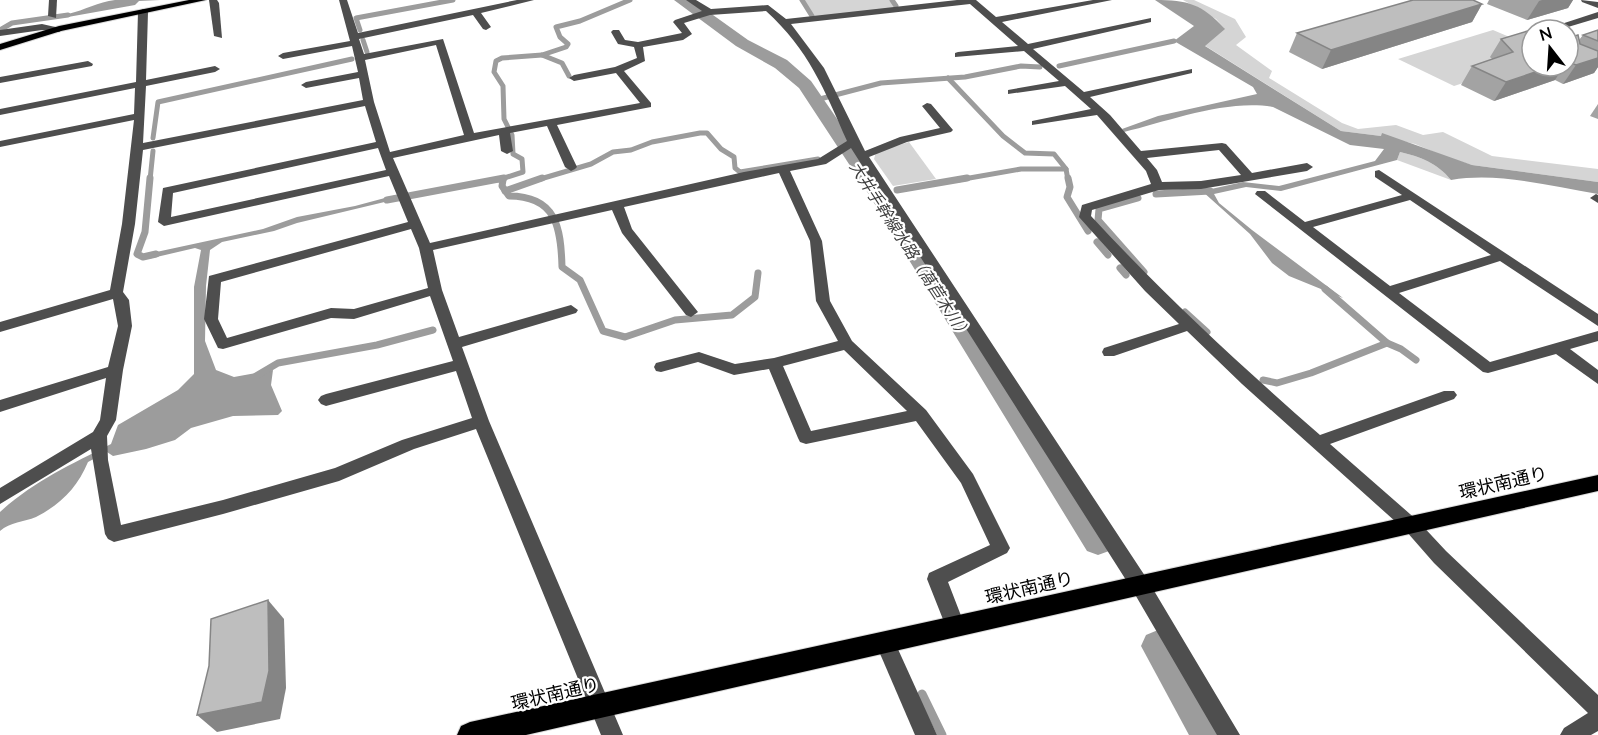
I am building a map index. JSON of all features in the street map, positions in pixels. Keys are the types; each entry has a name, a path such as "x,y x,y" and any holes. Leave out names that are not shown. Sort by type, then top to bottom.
{"highway":[{"name":"環状南通り","path":"470,735 1598,483"}],"main road":[{"path":"0,47 59,29 202,0"}],"street":[{"path":"53,0 53,16"},
{"path":"213,0 219,36"},
{"path":"343,0 360,58 369,102 384,150 426,248 435,290 461,364 482,421 612,735"},
{"path":"283,56 476,11 499,3 530,0"},
{"path":"690,0 704,14"},
{"path":"996,20 1108,0"},
{"path":"1586,0 1598,5"},
{"path":"785,22 972,1 1100,111 1151,170 1158,186"},
{"path":"616,32 621,42 638,45 680,38 687,34 678,22 704,14 768,8 785,22 807,46 825,75 853,142 1140,585 1229,735"},
{"path":"476,11 486,27"},
{"path":"116,293 124,256 138,147 143,12"},
{"path":"1580,20 1598,15"},
{"path":"958,55 1027,47 1148,20"},
{"path":"0,33 42,27 59,29"},
{"path":"360,58 440,41 470,137"},
{"path":"574,78 618,70 642,59 638,45"},
{"path":"0,80 88,64"},
{"path":"0,112 215,69"},
{"path":"393,172 164,222 167,192 384,150 509,131 648,105 618,70"},
{"path":"1082,96 1188,71"},
{"path":"306,85 363,74"},
{"path":"1012,92 1067,83"},
{"path":"138,147 369,102"},
{"path":"862,156 904,139 947,130 927,106"},
{"path":"1036,123 1100,111"},
{"path":"0,144 138,116"},
{"path":"551,123 571,167"},
{"path":"507,151 509,131"},
{"path":"426,248 553,218 822,162 853,142"},
{"path":"1138,155 1222,146 1249,176"},
{"path":"1307,167 1201,185 1158,186 1086,208 1085,217 1150,288 1412,526 1440,557 1598,708"},
{"path":"783,169 816,241 823,301 847,344 920,414 967,479 1001,548 936,579 943,591 955,626"},
{"path":"1379,174 1598,321"},
{"path":"1261,194 1488,368 1598,336"},
{"path":"1304,226 1412,196"},
{"path":"617,205 626,230 691,312"},
{"path":"415,224 214,279 211,319 223,344 331,313 354,314 435,290"},
{"path":"1389,291 1502,256"},
{"path":"0,327 116,293"},
{"path":"116,293 122,300 125,326 115,370 108,420 100,447 114,534 223,507 339,474 408,444 482,421"},
{"path":"454,344 571,310"},
{"path":"1109,352 1190,325"},
{"path":"661,367 699,357 734,370 774,363 847,344"},
{"path":"1557,347 1598,378"},
{"path":"774,363 806,438 920,414"},
{"path":"326,400 416,378 461,364"},
{"path":"0,406 115,370"},
{"path":"1317,442 1449,395"},
{"path":"0,497 100,447"},
{"path":"885,642 926,735"},
{"path":"1571,735 1598,719"}],"shaded area":[{"path":"115,0 160,0 139,1 135,5 68,17 68,14"},
{"path":"804,0 890,0 896,8 814,17"},
{"path":"1155,0 1177,1 1194,5 1209,14 1225,29 1205,46 1341,131 1381,136 1382,133 1472,165 1598,182 1598,194 1506,179 1451,180 1440,169 1428,162 1400,152 1397,160 1281,191 1246,187 1214,194 1219,203 1252,230 1343,298 1289,276 1272,263 1250,234 1202,191 1243,182 1279,186 1375,161 1384,149 1350,145 1273,107 1255,105 1198,112 1124,132 1122,129 1158,116 1257,94 1253,87 1174,41 1194,26"},
{"path":"1183,0 1194,0 1235,19 1246,37 1236,45 1272,71 1269,78 1342,123 1358,129 1396,125 1423,135 1443,132 1492,156 1598,169 1598,182 1472,165 1415,144 1381,136 1341,131 1204,45 1224,28 1216,19"},
{"path":"1493,30 1520,41 1520,49 1490,59 1490,65 1500,71 1454,86 1398,59"},
{"path":"909,142 936,179 893,186 874,159 876,152"},
{"path":"1400,152 1428,162 1440,169 1451,180 1397,160"},
{"path":"396,195 397,199 222,242 210,250 206,286 205,341 216,370 234,377 273,370 271,385 282,411 278,415 233,416 191,428 175,440 146,449 113,456 107,452 88,462 73,487 53,507 36,517 13,524 0,531 0,512 13,501 53,474 111,444 118,425 178,390 194,374 194,287 201,250 195,248 148,259 147,254 263,229 297,217 355,206"}],"building":[{"path":"1413,0 1473,0 1482,4 1331,50 1297,33"},
{"path":"1598,30 1598,41 1583,35"},
{"path":"1520,33 1520,77 1506,82 1472,66 1513,52 1501,39"},
{"path":"1580,44 1598,51 1598,58 1580,64"},
{"path":"268,600 269,671 262,702 197,715 209,666 211,619"}],"waterway":[{"path":"360,30 356,18 453,0"},
{"path":"542,55 566,47 568,44 560,37 556,27 580,21 630,0"},
{"name":"大井手幹線水路（萵苣木川）","path":"682,0 742,43 781,64 805,85 878,193 1098,542"},
{"path":"802,0 812,16"},
{"path":"892,0 896,6"},
{"path":"0,30 12,23 68,15"},
{"path":"363,40 367,52"},
{"path":"1059,66 1174,41"},
{"path":"498,180 523,172 522,159 513,154 512,135 504,119 503,86 494,72 496,61 502,58 542,55"},
{"path":"542,55 562,63 569,76"},
{"path":"153,138 158,102 352,59"},
{"path":"948,78 1021,66 1040,67"},
{"path":"816,100 881,83 948,78"},
{"path":"948,78 1003,136 1025,153 1054,154 1066,169"},
{"path":"537,180 591,164 613,152 631,150 652,142 700,133 707,133 721,149 734,157 735,168 740,172 818,159"},
{"path":"150,180 153,151"},
{"path":"958,180 1021,169 1066,169"},
{"path":"1066,169 1068,180"},
{"path":"150,178 145,232 137,254 143,257 156,254"},
{"path":"387,200 504,178"},
{"path":"505,191 542,178"},
{"path":"897,190 967,178"},
{"path":"1068,178 1070,187 1067,197 1088,231"},
{"path":"503,180 502,186 505,191"},
{"path":"505,191 509,196 525,197 537,201 553,216 560,239 562,267 580,280 603,331 625,337 675,320 732,315 755,297 758,273"},
{"path":"1156,194 1210,191"},
{"path":"1138,198 1099,209 1098,220 1144,272"},
{"path":"1097,242 1108,255"},
{"path":"1120,268 1126,275"},
{"path":"1325,289 1387,343"},
{"path":"1185,312 1207,332"},
{"path":"256,376 278,363 377,345 433,330"},
{"path":"1263,380 1277,383 1311,373 1387,343"},
{"path":"1387,343 1401,349 1416,360"},
{"name":"大井手幹線水路（萵苣木川）","path":"1158,646 1209,735"},
{"path":"922,694 942,735"}]}
